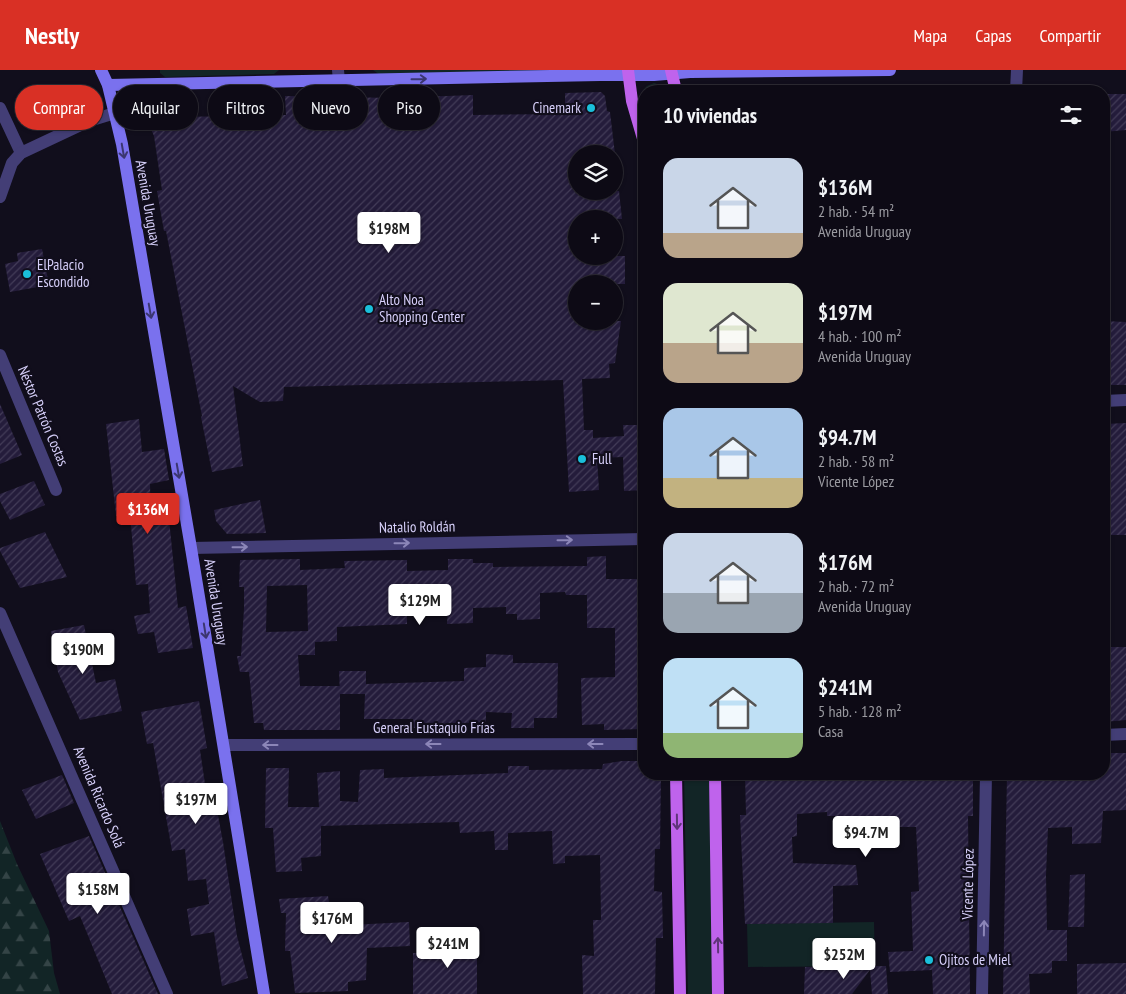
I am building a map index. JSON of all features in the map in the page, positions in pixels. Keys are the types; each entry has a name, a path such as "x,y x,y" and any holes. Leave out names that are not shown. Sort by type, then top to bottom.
{"main road":[{"path":"671,72 674,85"},
{"path":"628,73 632,101 638,122"},
{"path":"676,780 680,994"},
{"path":"715,780 718,994"}],"street":[{"name":"Avenida Uruguay","path":"101,70 113,105"},
{"path":"108,86 338,76 600,75 671,72 890,70"},
{"path":"1016,85 1017,70"},
{"path":"0,108 21,153"},
{"path":"0,197 10,168 21,153 89,122 113,114"},
{"name":"Avenida Uruguay","path":"118,130 191,548 264,994"},
{"name":"Néstor Patrón Costas","path":"0,355 56,490"},
{"path":"1110,400 1126,400"},
{"name":"Natalio Roldán","path":"191,548 638,539"},
{"name":"Avenida Ricardo Solá","path":"0,613 167,994"},
{"path":"1110,735 1126,734"},
{"name":"General Eustaquio Frías","path":"224,745 638,744"},
{"name":"Vicente López","path":"982,994 986,780"}],"green space":[{"path":"160,70 279,70 274,74 165,77 160,73"},
{"path":"373,70 597,70 380,75"},
{"path":"684,780 710,780 714,994 688,994"},
{"path":"0,821 17,864 49,931 54,973 60,994 0,994"},
{"path":"874,922 875,966 748,967 747,924"}],"building":[{"path":"601,92 605,96 607,111 610,112 614,145 568,145 568,200 620,200 621,210 568,210 568,265 623,265 623,256 625,256 625,284 623,284 623,275 568,275 568,330 620,330 615,363 609,364 610,378 582,379 584,430 593,430 593,438 624,436 623,425 638,425 638,490 624,491 623,457 597,458 599,490 569,492 563,380 284,387 283,401 260,402 233,386 243,466 212,472 166,231 164,231 157,191 162,190 154,136 151,130 198,130 198,117 208,116 208,130 283,130 283,115 286,115 285,96 293,96 293,130 368,130 368,98 378,98 378,130 440,130 440,96 473,95 473,115 565,114 565,93"},
{"path":"1110,94 1126,94 1126,130 1110,131"},
{"name":"ElPalacio Escondido","path":"42,249 49,285 10,292 5,264 18,261 17,253"},
{"path":"1110,321 1126,322 1126,385 1110,385"},
{"path":"0,404 22,455 0,464"},
{"path":"139,419 142,452 164,449 169,480 150,484 151,523 169,519 178,608 186,606 193,648 158,653 154,632 138,634 134,616 150,613 148,584 136,585 130,513 116,516 106,424"},
{"path":"1126,423 1126,535 1110,535 1110,424"},
{"path":"34,481 45,505 10,520 0,501 0,494"},
{"path":"260,500 266,533 227,534 216,521 214,510"},
{"path":"45,532 67,577 20,588 0,548"},
{"path":"606,556 606,579 638,579 638,729 604,730 604,724 582,725 581,678 615,677 615,628 587,628 587,595 566,595 565,592 540,593 540,619 517,620 517,614 506,614 506,607 473,608 473,623 447,624 448,606 407,607 407,624 337,627 337,641 315,642 315,655 298,655 300,686 340,686 340,730 264,730 263,723 254,723 249,672 240,672 237,656 241,656 244,609 244,587 239,587 240,560 300,559 300,570 345,568 344,561 407,560 407,571 448,570 448,559 473,559 473,563 493,563 493,567 587,566 587,557","holes":["307,585 308,631 266,632 267,586"]},
{"path":"84,625 96,683 115,679 122,711 80,720 58,672 51,631"},
{"path":"1110,647 1126,647 1126,720 1110,721"},
{"path":"486,654 513,655 513,663 558,663 557,718 534,718 534,728 511,728 512,713 486,712 486,722 464,723 463,727 413,728 413,719 364,719 365,694 340,694 339,671 366,671 366,684 464,681 464,668 486,667"},
{"path":"199,701 207,748 200,750 205,784 212,783 237,936 248,978 222,986 214,932 191,936 187,909 209,904 206,879 188,881 185,849 172,851 153,743 147,744 141,712"},
{"path":"1110,753 1126,753 1126,810 1103,811 1101,843 1072,844 1072,827 1048,828 1046,875 1047,930 1067,930 1067,961 1052,961 1052,973 1029,974 1030,994 1003,994 1007,780 1110,780"},
{"path":"638,761 638,780 661,780 660,849 655,849 654,891 662,892 663,938 656,938 655,994 583,994 582,955 594,956 593,920 601,920 600,855 565,856 565,863 553,864 552,831 508,833 508,850 495,850 494,831 460,833 459,822 321,826 321,856 301,858 302,871 276,872 273,828 265,828 266,768 289,768 288,807 319,807 317,773 340,771 340,801 358,802 360,770 384,769 384,778 508,773 508,766 529,766 529,770 602,769 603,764"},
{"path":"62,775 74,803 36,819 22,790"},
{"path":"745,780 973,780 973,816 968,816 970,994 933,994 932,970 890,972 888,952 913,951 911,892 919,891 916,827 893,827 892,816 827,816 827,812 797,814 797,836 792,837 793,863 856,865 858,885 833,886 833,923 745,924 740,815 746,815"},
{"path":"89,836 158,994 112,994 80,916 69,921 40,854"},
{"path":"1085,874 1084,927 1068,927 1070,875"},
{"path":"328,896 330,908 349,907 350,925 409,922 410,946 367,948 366,980 348,982 348,991 295,993 290,951 285,951 286,913 281,913 279,899"},
{"path":"477,936 477,994 413,994 413,953 446,953 446,937"},
{"path":"1126,963 1126,994 1077,994 1077,964"},
{"path":"886,966 888,994 872,994 870,970 852,994 804,994 805,967"}],"place":[{"name":"Cinemark","path":"591,108"},
{"name":"ElPalacio Escondido","path":"27,274"},
{"name":"Alto Noa Shopping Center","path":"369,309"},
{"name":"Full","path":"582,459"},
{"name":"Ojitos de Miel","path":"929,960"}]}
